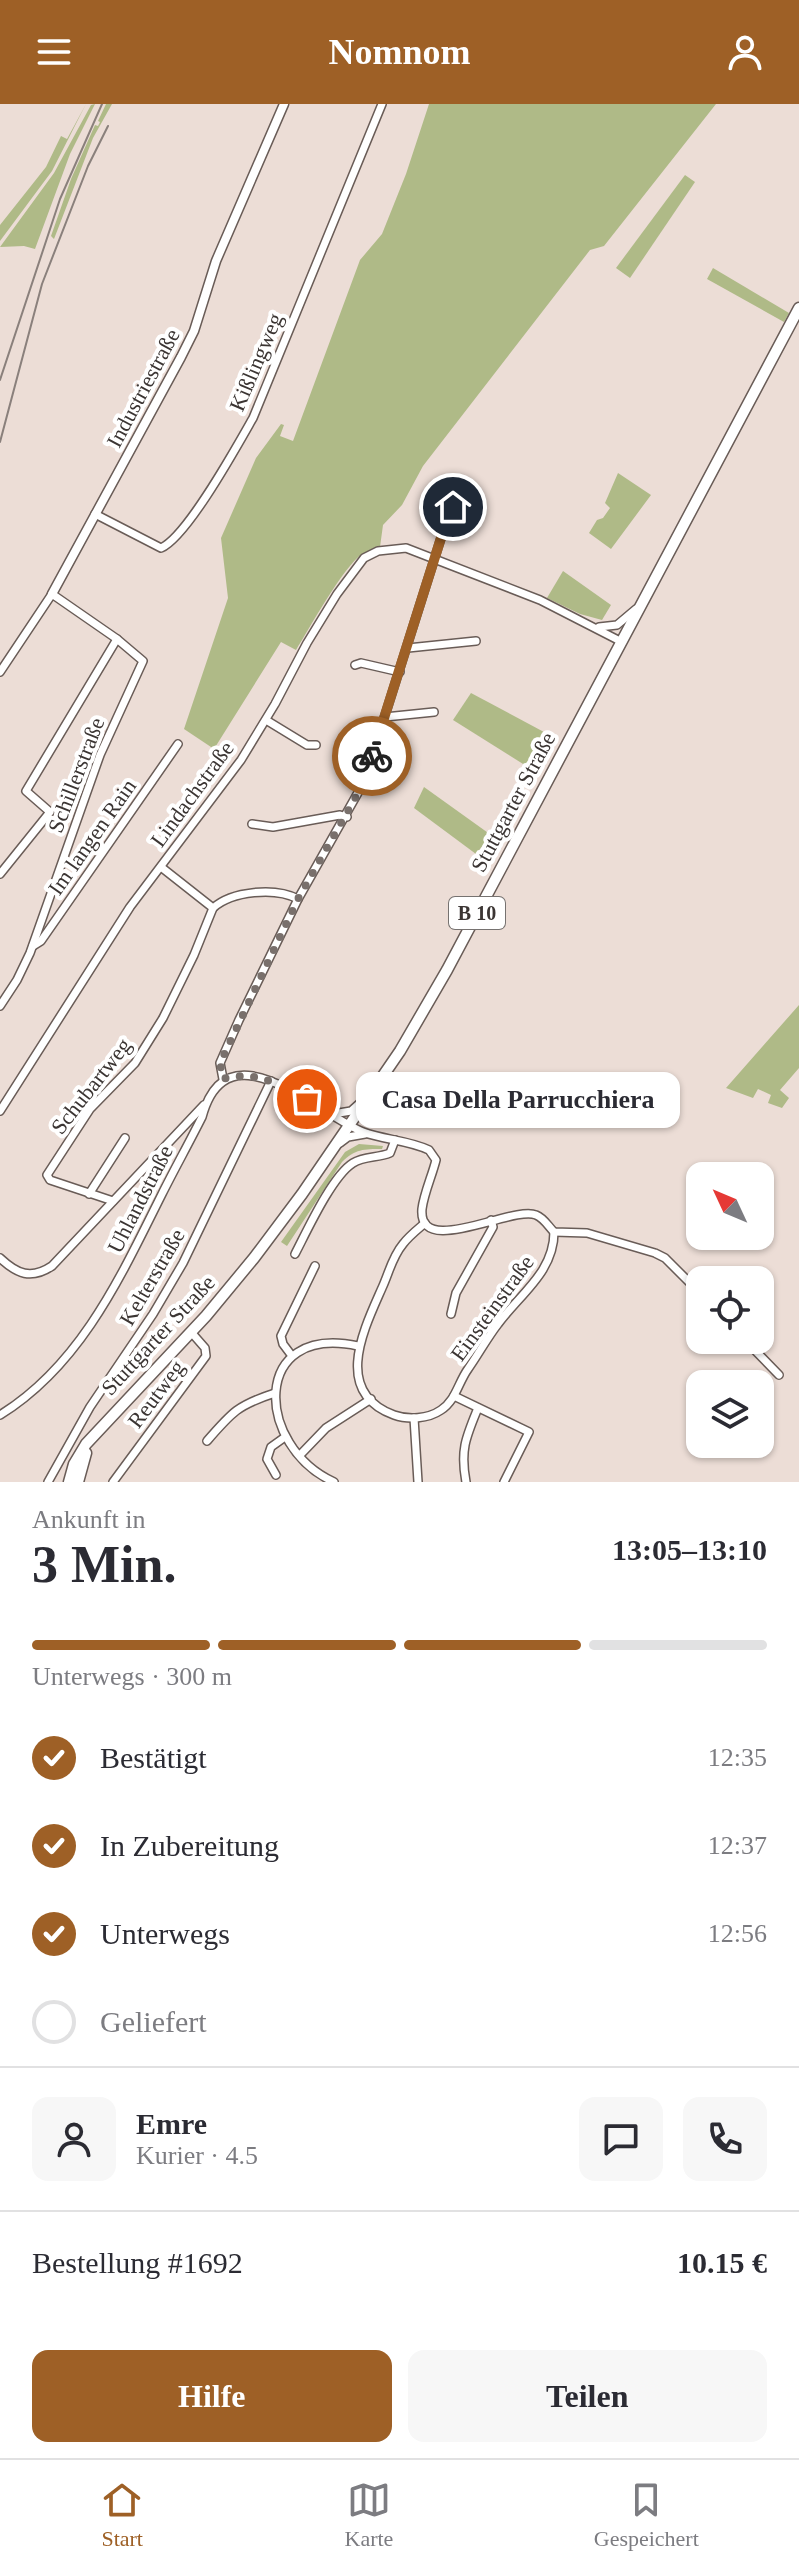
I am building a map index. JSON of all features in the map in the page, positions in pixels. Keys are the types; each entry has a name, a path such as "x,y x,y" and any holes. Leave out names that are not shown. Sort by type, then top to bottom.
{"main road":[{"name":"Stuttgarter Straße","path":"71,1480 96,1433 191,1332 254,1258 349,1125 436,990 799,308"}],"street":[{"name":"Industriestraße","path":"0,672 52,594 194,331 216,261 284,104"},
{"name":"Kißlingweg","path":"95,514 161,548 170,544 183,527 253,418 382,104"},
{"path":"454,506 441,538 364,782 298,899 220,1063 223,1079 243,1075 271,1081 349,1125 423,1147 435,1157 422,1209 425,1223 435,1231 517,1213 532,1213 543,1219 554,1232 582,1232 655,1253 665,1258 686,1279"},
{"path":"415,552 432,551 441,538"},
{"path":"441,538 441,554 451,566"},
{"name":"Lindachstraße","path":"0,1111 130,907 235,769 266,720 307,643 358,565 378,551 396,548 415,552 540,600 620,641"},
{"path":"415,552 428,563 428,584"},
{"path":"428,584 439,568 451,566"},
{"name":"Schillerstraße","path":"0,1006 33,946 100,755 143,663 117,639 52,594"},
{"path":"593,627 617,625 632,614 644,596"},
{"path":"0,874 50,812 26,791 117,639"},
{"path":"408,648 476,641"},
{"path":"355,665 361,663 400,672"},
{"path":"385,717 434,712"},
{"path":"266,720 307,745 316,745"},
{"name":"Im langen Rain","path":"33,946 41,941 80,887 178,744"},
{"path":"252,824 273,827 340,815 347,817"},
{"path":"161,867 213,908 221,902 259,893 290,895 298,899"},
{"name":"Schubartweg","path":"113,1201 50,1180 47,1175 90,1109 135,1063 163,1018 213,908"},
{"name":"Uhlandstraße","path":"0,1415 36,1388 81,1341 137,1246 202,1117 206,1103 223,1079"},
{"name":"Kelterstraße","path":"48,1482 90,1407 183,1264 271,1081"},
{"path":"331,1114 351,1111 371,1092"},
{"path":"0,1258 19,1273 29,1275 42,1273 52,1266 206,1103"},
{"path":"331,1151 348,1137 368,1133"},
{"path":"89,1194 125,1138"},
{"path":"295,1254 323,1201 344,1170 365,1158 390,1153 395,1140"},
{"path":"451,1314 456,1293 493,1227 491,1220"},
{"path":"418,1482 414,1418 393,1415 371,1399 357,1374 358,1346 392,1261 403,1243 425,1223"},
{"name":"Einsteinstraße","path":"414,1418 440,1410 454,1396 493,1330 543,1272 554,1249 554,1232"},
{"path":"292,1356 281,1336 315,1266"},
{"name":"Reutweg","path":"114,1479 206,1356 205,1348 191,1332"},
{"path":"334,1482 300,1455 285,1437 279,1423 275,1393 278,1377 292,1356 322,1342 358,1346"},
{"path":"759,1354 779,1375"},
{"path":"207,1441 242,1405 275,1393"},
{"path":"454,1396 529,1432 504,1482"},
{"path":"300,1455 326,1428 371,1399"},
{"path":"466,1482 462,1457 466,1437 478,1408"},
{"path":"276,1475 267,1459 271,1447 285,1437"}],"green space":[{"path":"86,104 52,171 0,241 0,225 46,167 61,136 67,139"},
{"path":"95,104 70,154 35,249 0,247 54,173 91,105"},
{"path":"106,104 112,104 93,138 54,239 51,236 71,179"},
{"path":"429,104 716,104 604,246 590,250 423,466 402,505 383,525 380,547 354,561 296,650 281,642 214,749 184,729 228,598 221,538 256,458 281,424 284,425 280,436 293,441 360,260 382,234"},
{"path":"685,175 695,182 630,278 616,268"},
{"path":"713,268 789,313 784,322 707,279"},
{"path":"618,473 651,495 611,549 589,533 610,508 605,503"},
{"path":"563,571 611,605 602,620 580,614 547,598"},
{"path":"471,693 557,739 539,774 453,720"},
{"path":"424,787 491,835 476,854 414,808"},
{"path":"799,1005 799,1068 780,1090 789,1098 782,1108 768,1103 771,1095 758,1089 753,1098 726,1088"},
{"path":"359,1144 383,1146 382,1149 356,1152 342,1162 287,1246 281,1242 345,1152"}],"railway":[{"path":"0,380 60,199 102,104"},
{"path":"0,442 42,284 88,166 108,126"}],"way so far":[{"path":"307,1099 271,1081 243,1075 223,1079 220,1063 298,899 362,786 372,756"}],"place":[{"name":"Casa Della Parrucchiera","path":"307,1099"}],"route":[{"path":"372,756 453,507"}]}
